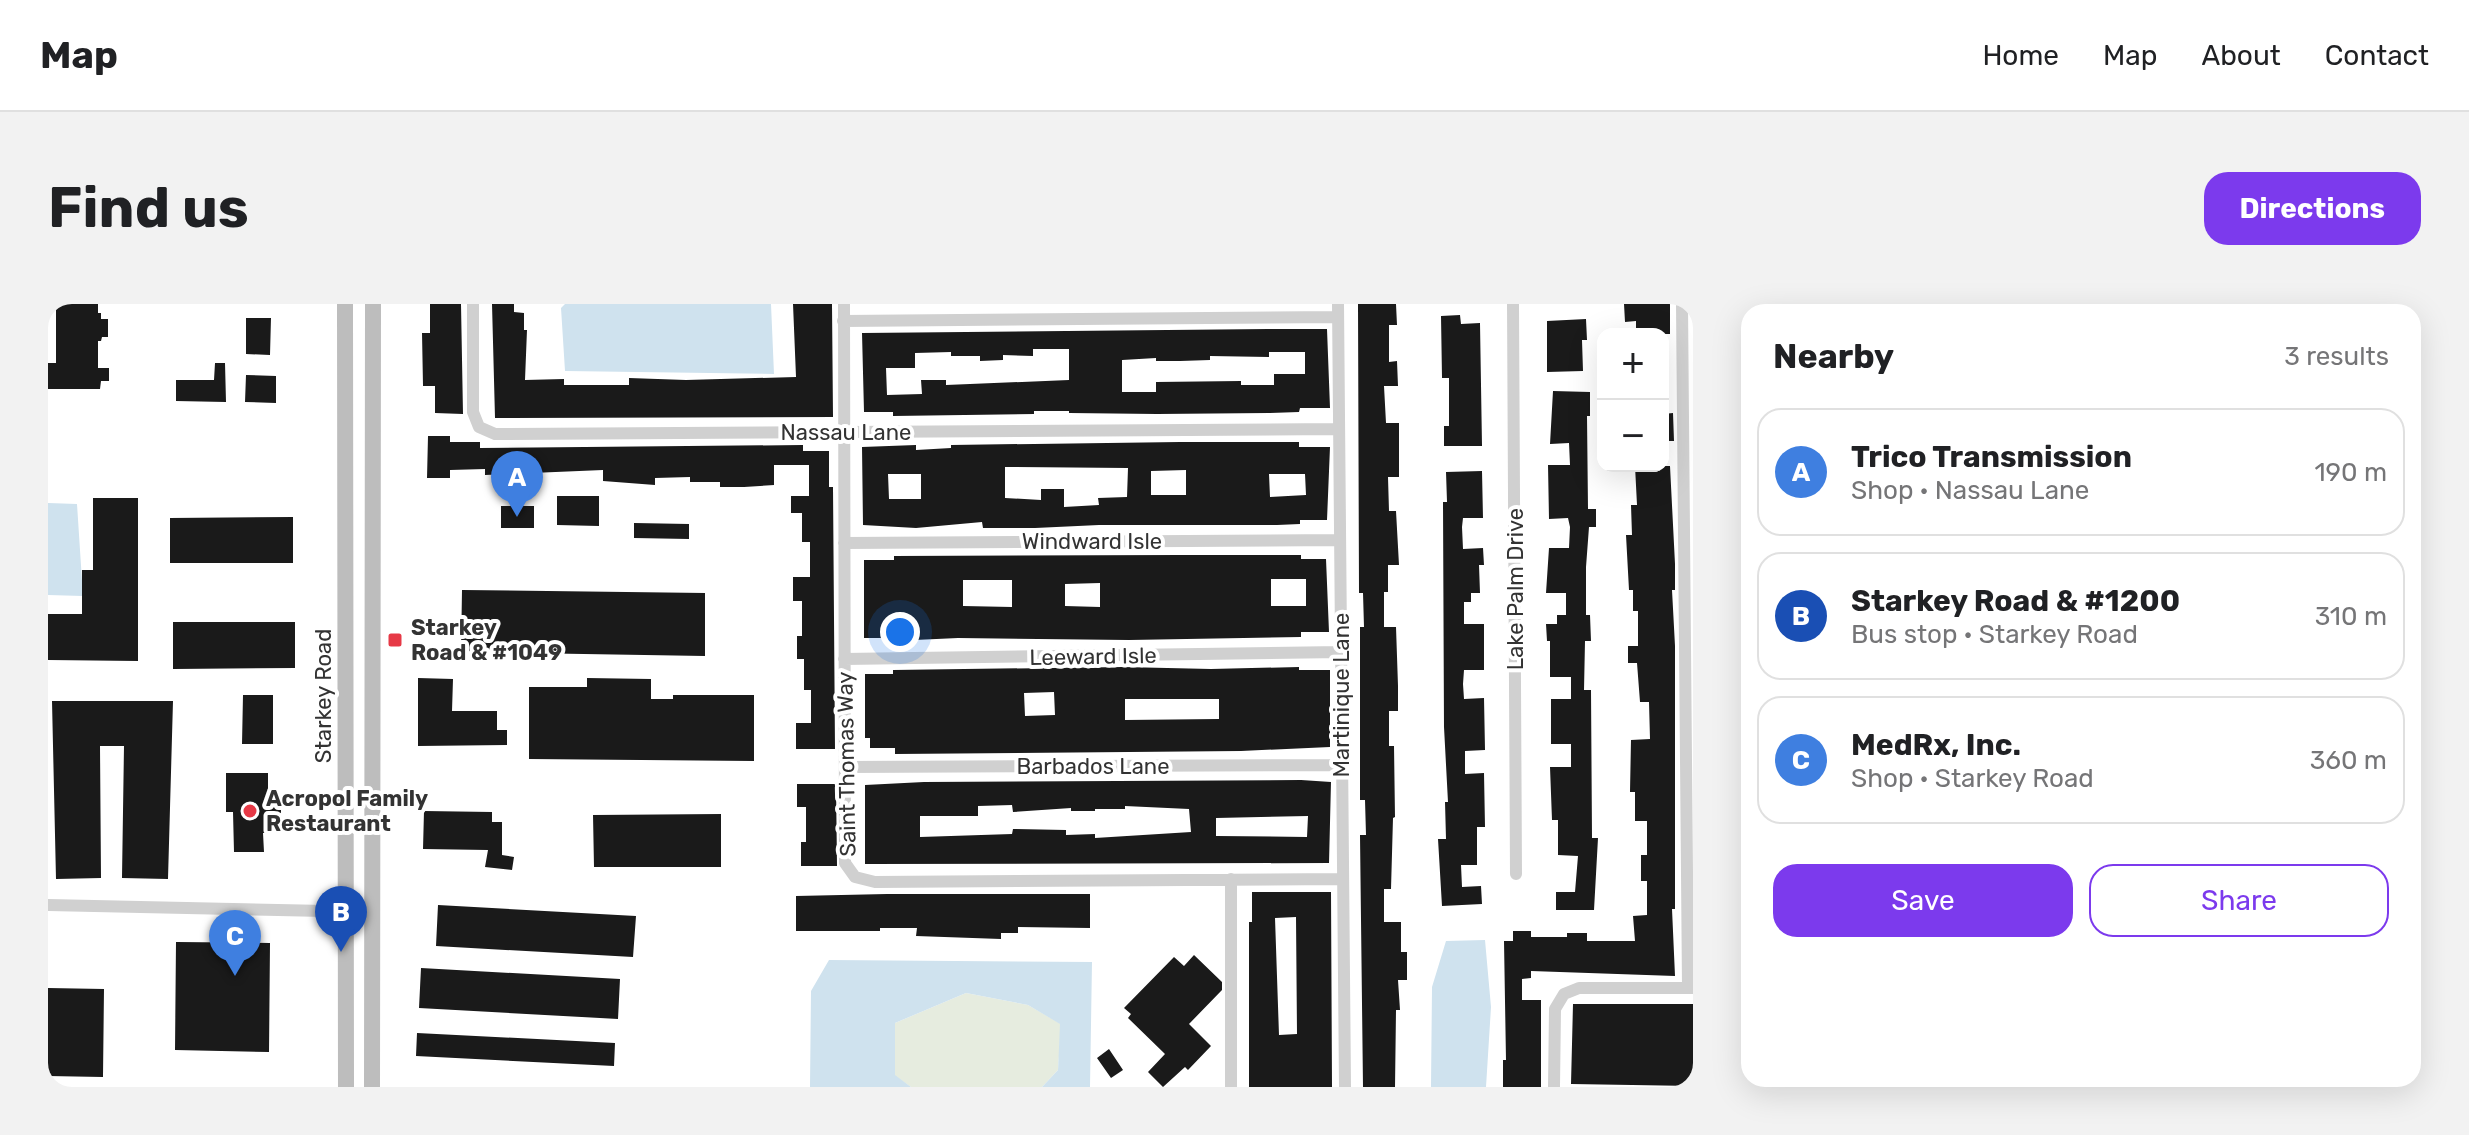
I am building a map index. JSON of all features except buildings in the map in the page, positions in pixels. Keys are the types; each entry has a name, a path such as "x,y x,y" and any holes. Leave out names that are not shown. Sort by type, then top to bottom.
{"main road":[{"name":"Starkey Road","path":"345,304 346,1087"},
{"path":"372,1087 373,304"}],"street":[{"name":"Nassau Lane","path":"473,304 473,412 479,427 495,434 1339,429"},
{"name":"Saint Thomas Way","path":"844,304 845,863 855,877 875,882 1343,879"},
{"name":"Lake Palm Drive","path":"1513,304 1516,874"},
{"path":"1554,1087 1555,1009 1564,994 1579,988 1690,988 1688,413 1682,304"},
{"path":"843,321 1338,310"},
{"name":"Martinique Lane","path":"1338,310 1345,1087"},
{"name":"Windward Isle","path":"844,543 1340,540"},
{"name":"Leeward Isle","path":"844,659 1341,652"},
{"name":"Barbados Lane","path":"845,767 1342,765"},
{"path":"1231,879 1231,1087"},
{"path":"48,905 373,912"}],"shaded area":[{"path":"966,993 1028,1005 1061,1024 1058,1070 1042,1087 911,1087 895,1076 895,1023"}],"water":[{"path":"565,304 771,304 774,374 565,371 561,308"},
{"path":"48,503 77,504 83,596 48,595"},
{"path":"1485,940 1491,1007 1486,1087 1431,1087 1432,987 1446,941"},
{"path":"829,960 1092,962 1090,1087 1042,1087 1058,1070 1060,1024 1028,1005 966,993 895,1023 895,1075 911,1087 810,1087 811,991"}],"place":[{"name":"Trico Transmission","path":"517,517"},
{"name":"Starkey Road & #1049","path":"395,640"},
{"name":"Acropol Family Restaurant","path":"250,811"},
{"name":"Starkey Road & #1200","path":"341,952"},
{"name":"MedRx, Inc.","path":"235,976"}]}
